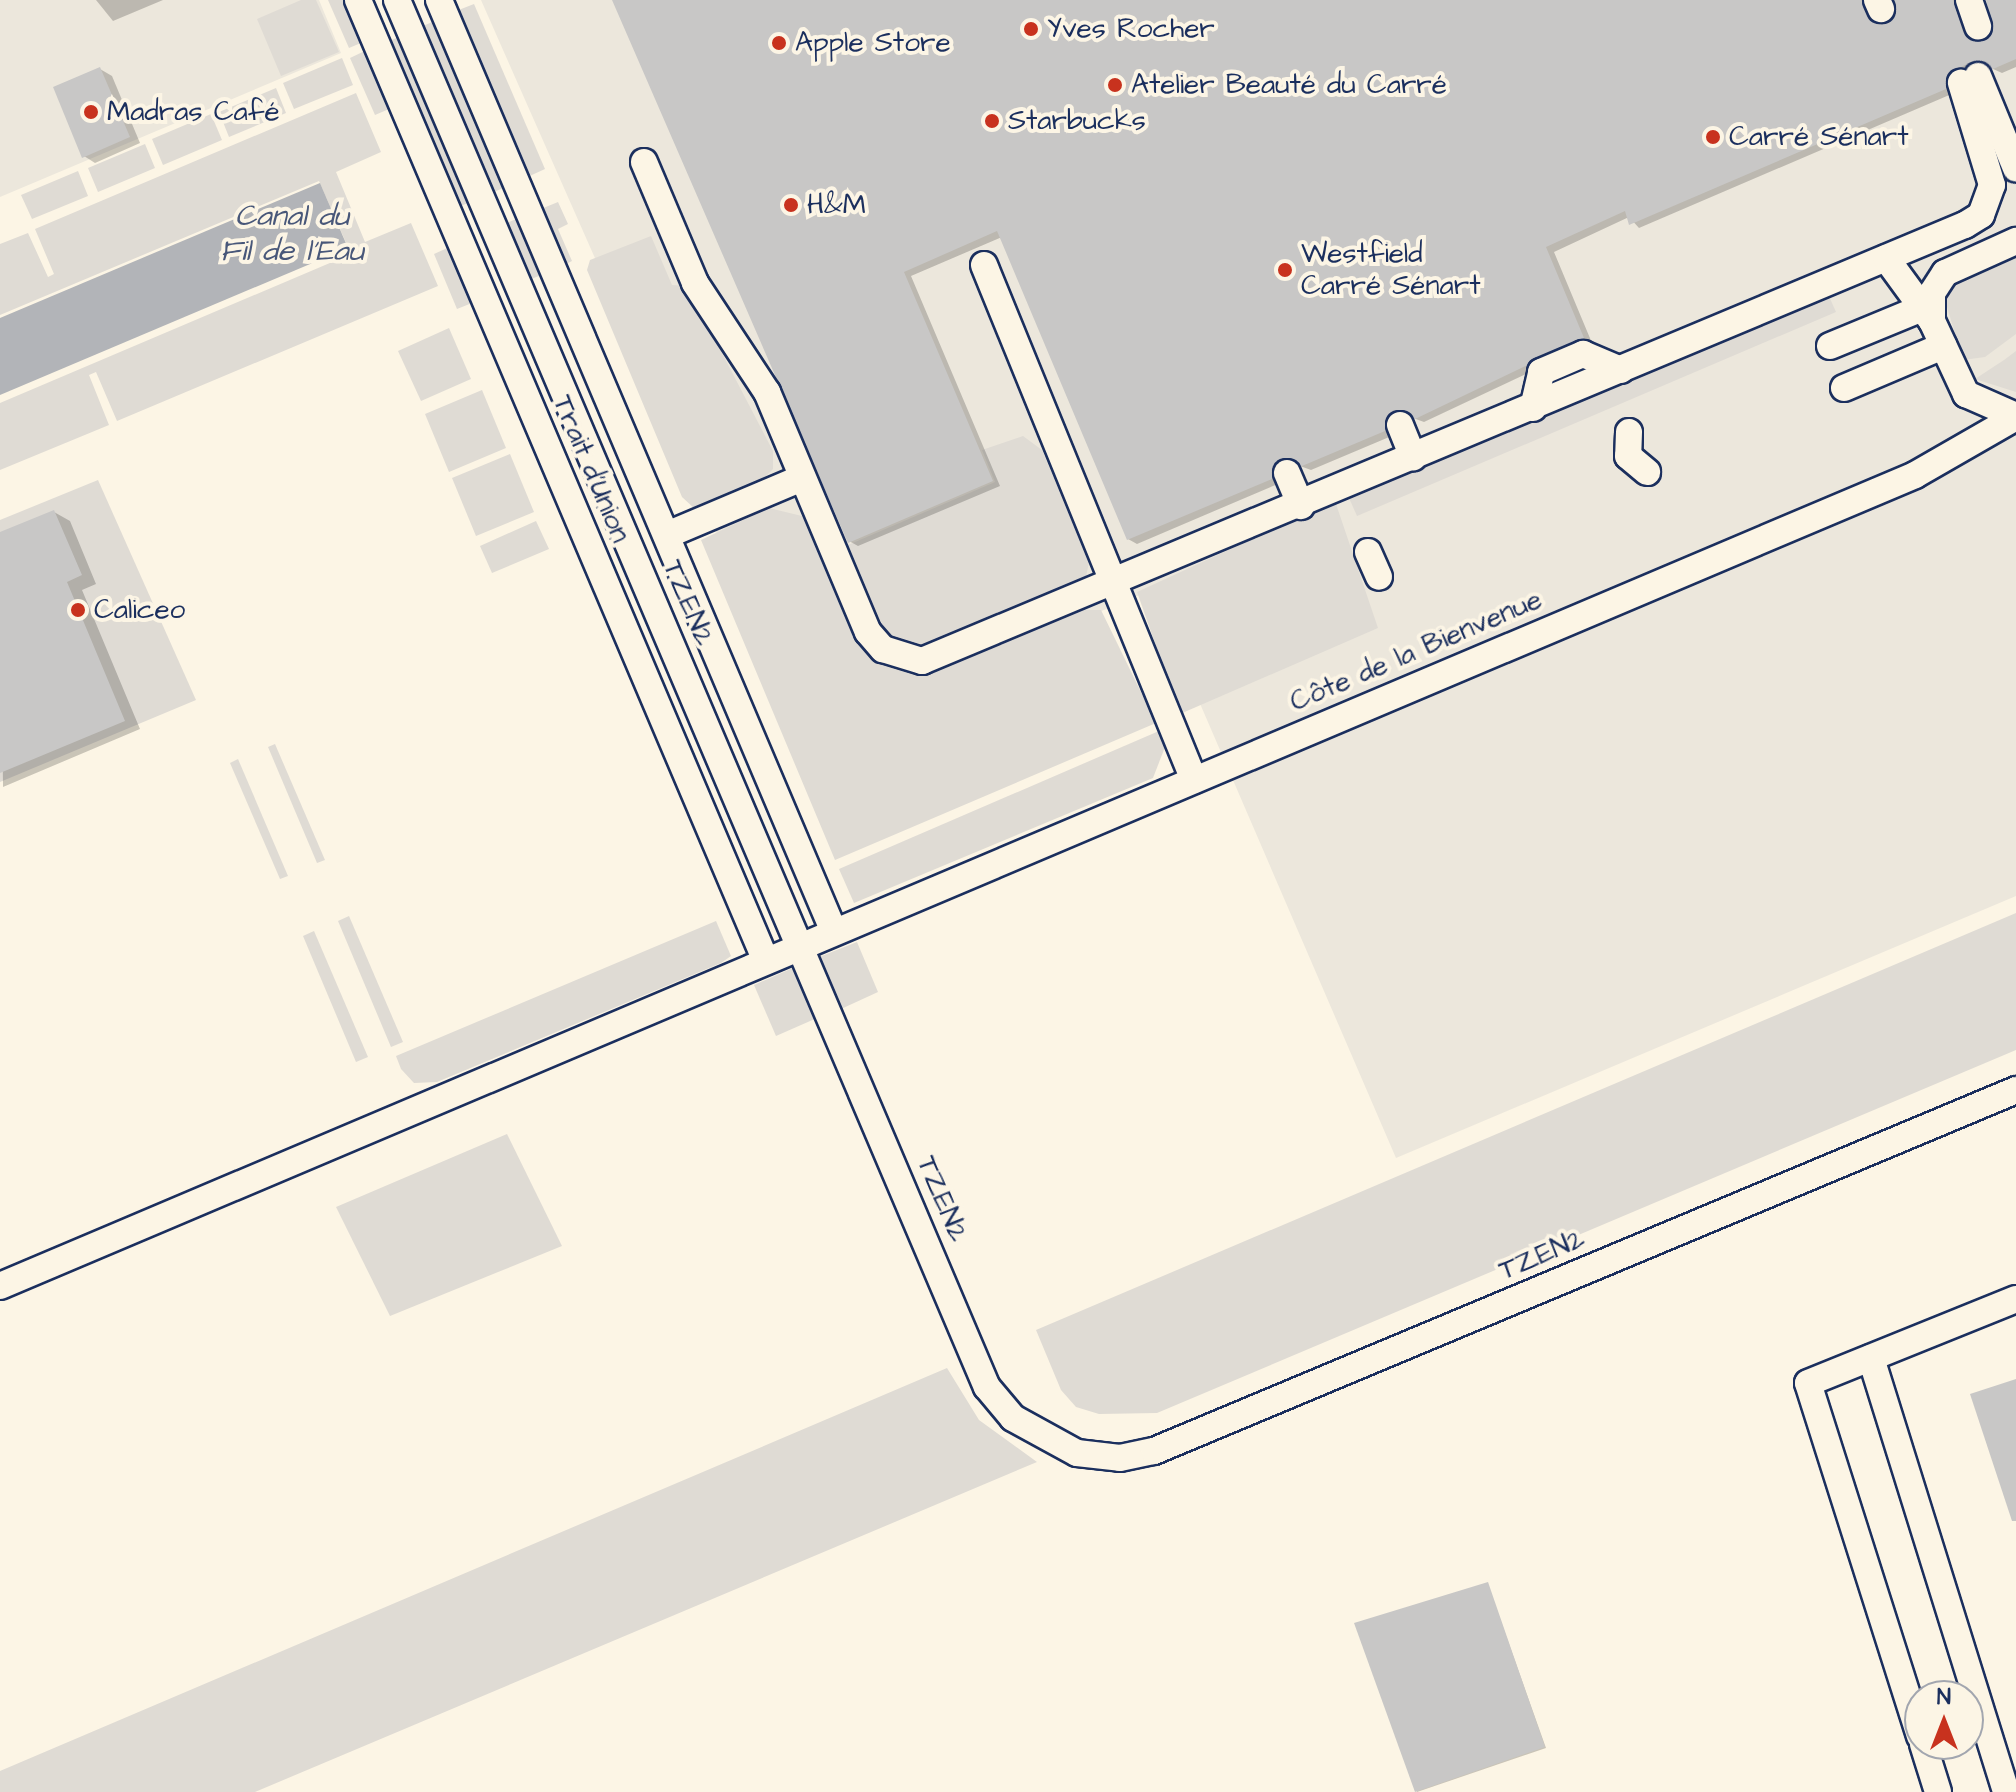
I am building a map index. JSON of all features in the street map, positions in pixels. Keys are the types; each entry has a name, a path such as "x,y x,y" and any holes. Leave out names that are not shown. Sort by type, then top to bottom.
{"street":[{"name":"Trait d'Union","path":"358,0 766,961"},
{"name":"TZEN2","path":"397,0 987,1387 1044,1438 1077,1453 1120,1458 1197,1435 2016,1090"},
{"name":"Trait d'Union","path":"439,0 834,932"},
{"path":"1969,0 1978,26"},
{"path":"644,162 695,283 767,392 868,632 903,657 943,657 1965,225 1991,199 1988,164 1970,79 2016,168"},
{"path":"1927,314 1932,293 1945,273 2016,241"},
{"path":"1886,258 1927,314 1966,394 2016,416"},
{"path":"984,265 1194,780"},
{"path":"1927,314 1830,346 1847,364 1844,388 1943,346"},
{"name":"Côte de la Bienvenue","path":"0,1286 1915,475 2016,416"},
{"path":"1400,425 1413,458"},
{"path":"1629,432 1628,456 1647,472"},
{"path":"1287,473 1301,506"},
{"path":"667,535 802,478"},
{"path":"1368,552 1379,577"},
{"path":"1904,1686 1808,1383 2016,1299"},
{"path":"1871,1358 2006,1792"},
{"path":"1928,1760 1938,1792"}],"shaded area":[{"path":"0,0 319,0 341,53 0,197"},
{"path":"301,0 316,0 339,52 281,76 257,19"},
{"path":"328,0 351,0 368,40 349,48"},
{"path":"481,0 2016,0 2016,896 1396,1158 1151,590 806,736"},
{"path":"474,4 545,169 523,179 451,13"},
{"path":"439,19 510,185 494,192 423,26"},
{"path":"399,37 470,202 454,209 384,43"},
{"path":"371,48 396,106 375,115 350,58"},
{"path":"342,58 353,85 294,109 283,83"},
{"path":"276,88 286,113 229,137 219,112"},
{"path":"356,93 381,152 336,172 365,242 411,223 438,286 117,421 96,372 89,375 109,425 0,470 0,403 351,254 319,181 0,315 0,244 28,233 48,277 54,274 35,229"},
{"path":"211,114 222,140 163,165 152,139"},
{"path":"145,144 155,168 98,192 88,168"},
{"path":"78,171 88,196 32,219 21,195"},
{"path":"558,202 568,224 558,229 572,261 560,267 536,211"},
{"path":"523,216 547,273 531,279 507,223"},
{"path":"651,236 672,285 687,286 773,451 773,469 761,481 695,509 682,497 587,270 590,260"},
{"path":"454,245 477,301 457,309 434,254"},
{"path":"2016,254 2016,334 1985,357 1963,360 1944,297 1962,274"},
{"path":"1828,294 1836,312 1357,516 1349,498"},
{"path":"449,328 471,379 421,401 398,351"},
{"path":"2016,351 2016,392 1975,379 2004,360"},
{"path":"482,390 506,448 449,472 425,414"},
{"path":"1023,436 1042,450 1089,562 1085,582 937,650 913,649 881,634 841,548 995,482 982,450"},
{"path":"510,454 534,512 476,536 452,478"},
{"name":"Caliceo","path":"98,480 196,700 0,782 0,520"},
{"path":"1335,501 1378,628 1180,714 1137,592"},
{"path":"769,508 806,517 857,636 929,671 1083,610 1101,610 1156,723 835,860 701,540"},
{"path":"536,521 549,549 492,573 480,546"},
{"path":"1159,731 1165,747 1153,778 854,903 839,869"},
{"path":"275,744 325,860 317,863 268,747"},
{"path":"238,759 288,876 280,879 230,763"},
{"path":"2016,913 2016,1050 1157,1413 1099,1414 1076,1407 1061,1390 1036,1330"},
{"path":"349,916 403,1042 391,1047 338,921"},
{"path":"716,921 731,956 721,963 437,1082 414,1083 401,1069 396,1056"},
{"path":"314,931 368,1057 356,1062 303,936"},
{"path":"857,942 878,992 841,1009 819,957"},
{"path":"795,967 817,1018 776,1036 754,985"},
{"path":"507,1134 562,1246 390,1316 336,1207"},
{"path":"947,1368 979,1420 1037,1462 255,1792 0,1792 0,1771"}],"water":[{"name":"Canal du Fil de l'Eau","path":"320,183 348,248 0,395 0,318"}],"building":[{"name":"Westfield Carré Sénart","path":"612,0 1861,0 1880,25 1894,18 1894,0 1953,0 1963,32 1976,42 1993,30 1986,0 2016,0 2016,59 1993,69 1973,61 1949,73 1946,89 1629,225 1625,211 1546,247 1584,338 1415,419 1393,410 1385,431 1302,466 1280,459 1272,479 1127,540 997,231 904,272 993,481 848,543"},
{"name":"Madras Café","path":"100,67 130,137 82,158 53,87"},
{"path":"54,510 82,575 67,582 125,721 0,773 0,532"},
{"path":"2016,1379 2016,1521 2012,1521 1970,1394"},
{"path":"1488,1582 1545,1747 1415,1792 1354,1623"}],"place":[{"name":"Yves Rocher","path":"1031,29"},
{"name":"Apple Store","path":"779,43"},
{"name":"Atelier Beauté du Carré","path":"1115,85"},
{"name":"Madras Café","path":"91,112"},
{"name":"Starbucks","path":"992,121"},
{"name":"Carré Sénart","path":"1713,137"},
{"name":"H&M","path":"791,205"},
{"name":"Westfield Carré Sénart","path":"1285,270"},
{"name":"Caliceo","path":"78,610"}]}
